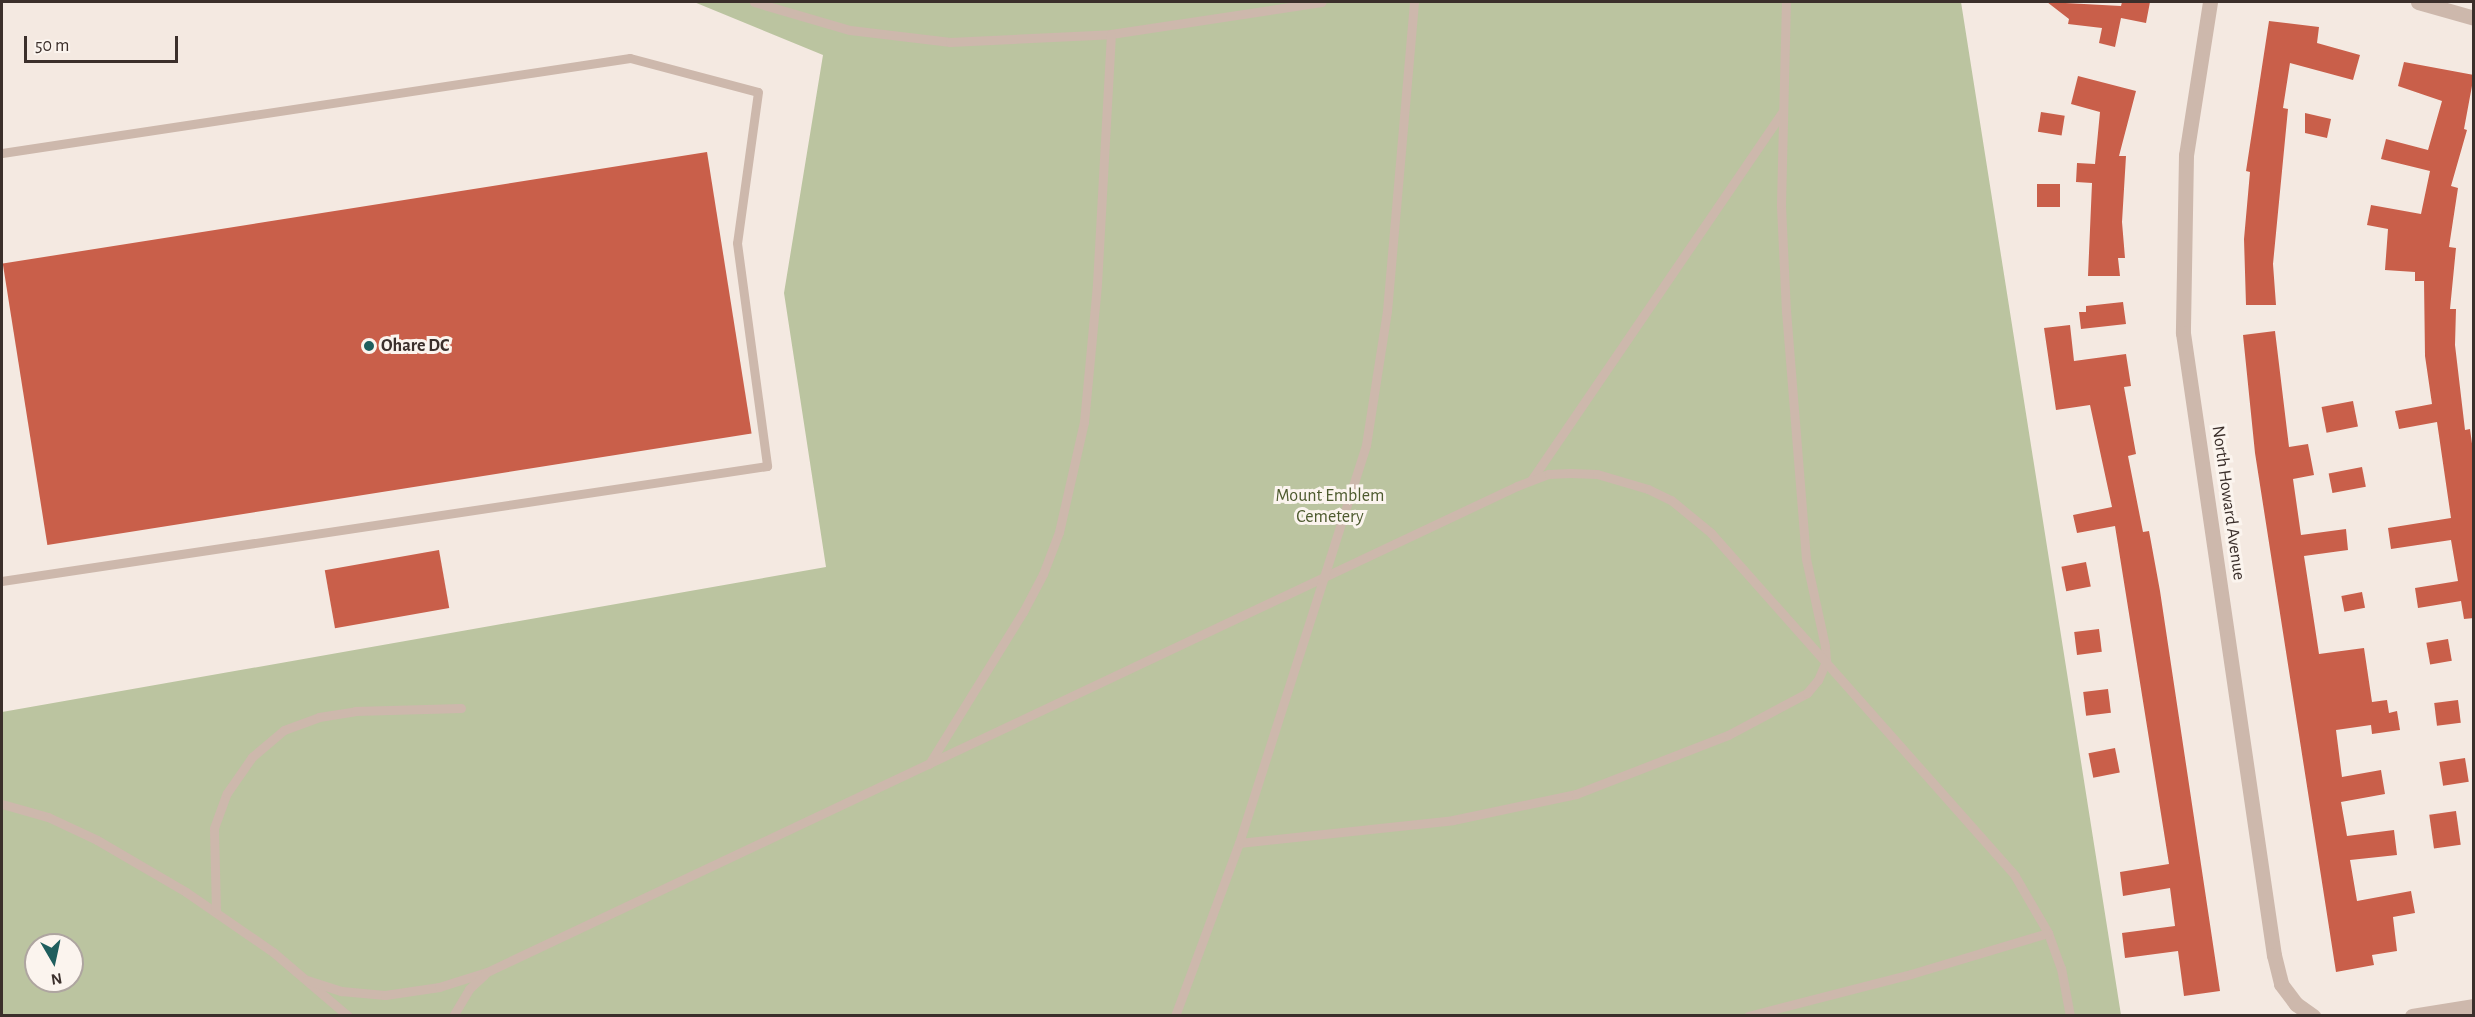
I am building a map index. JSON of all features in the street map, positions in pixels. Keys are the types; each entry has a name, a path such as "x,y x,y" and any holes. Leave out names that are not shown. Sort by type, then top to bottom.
{"street":[{"name":"North Howard Avenue","path":"2210,2 2186,155 2183,333 2274,955 2281,984 2296,1004 2313,1016"},
{"path":"2418,2 2474,18"},
{"path":"2412,1016 2474,1006"}],"lane":[{"path":"754,2 804,18 896,37 993,42 1112,34 1322,2"},
{"path":"1175,1016 1239,843 1328,574 1366,445 1377,389 1414,2"},
{"path":"1239,843 1453,820 1576,794 1728,735 1807,693 1826,661 1806,559 1791,411 1781,204 1786,2"},
{"path":"929,764 1023,612 1044,574 1059,532 1085,411 1097,284 1112,34"},
{"path":"2,153 630,58 758,92 737,243 767,466 2,581"},
{"path":"1532,479 1783,111"},
{"path":"307,980 341,991 385,995 439,987 487,972 1532,479 1549,474 1597,474 1671,500 1711,533 1988,842 2025,891 2048,933 2061,968 2070,1016"},
{"path":"216,911 214,828 227,793 252,757 284,730 319,717 355,711 461,708"},
{"path":"2,804 48,817 97,840 216,911 307,980 348,1016"},
{"path":"1748,1016 1911,974 2048,933"},
{"path":"453,1016 469,989 487,972"}],"green space":[{"name":"Mount Emblem Cemetery","path":"694,2 1961,2 2121,1015 2,1016 2,712 826,567 784,293 823,55"}],"building":[{"path":"2047,2 2121,6 2122,2 2150,2 2146,23 2121,18 2115,47 2099,43 2102,28 2068,24 2069,19"},
{"path":"2269,21 2319,27 2317,43 2360,55 2353,80 2290,63 2283,108 2288,109 2273,264 2276,305 2246,305 2244,239 2250,172 2246,171"},
{"path":"2404,62 2474,75 2464,129 2467,130 2451,186 2458,188 2449,247 2456,248 2450,309 2456,309 2455,345 2465,430 2470,429 2473,451 2474,618 2464,619 2461,601 2418,608 2415,588 2458,581 2451,540 2391,549 2388,528 2451,518 2437,422 2399,429 2395,411 2432,404 2425,356 2424,281 2415,281 2415,272 2385,270 2388,229 2367,225 2371,205 2421,214 2430,171 2381,159 2386,139 2428,150 2442,101 2398,86"},
{"path":"2078,76 2136,91 2119,156 2126,156 2122,222 2125,258 2118,258 2120,276 2088,276 2092,183 2076,182 2077,163 2095,164 2100,112 2071,104"},
{"path":"2041,112 2065,116 2062,136 2038,132"},
{"path":"2305,113 2331,119 2327,138 2305,133"},
{"name":"Ohare DC","path":"707,152 752,433 47,545 3,264"},
{"path":"2037,184 2060,184 2060,207 2037,207"},
{"path":"2123,302 2126,324 2081,329 2079,312 2086,312 2086,306"},
{"path":"2070,325 2074,361 2126,354 2131,386 2124,387 2136,454 2128,456 2143,532 2149,531 2160,591 2220,991 2184,996 2178,951 2125,958 2122,933 2175,926 2170,888 2123,896 2120,872 2169,864 2115,526 2077,533 2073,515 2112,507 2090,405 2056,410 2044,328"},
{"path":"2275,331 2289,447 2308,444 2314,475 2293,479 2301,535 2346,529 2348,550 2304,556 2319,654 2364,648 2372,702 2387,700 2389,713 2397,711 2400,730 2372,734 2371,725 2336,730 2342,777 2381,770 2385,794 2341,802 2347,836 2394,830 2397,855 2350,860 2357,901 2411,891 2415,913 2393,917 2397,951 2372,955 2374,965 2336,972 2255,453 2243,335"},
{"path":"2353,401 2358,427 2327,433 2322,407"},
{"path":"2362,467 2366,487 2332,493 2329,473"},
{"path":"439,550 449,608 335,628 325,570"},
{"path":"2086,562 2091,587 2066,591 2061,567"},
{"path":"2362,592 2365,608 2344,612 2341,596"},
{"path":"2099,629 2102,652 2077,655 2074,632"},
{"path":"2448,639 2452,661 2430,664 2426,643"},
{"path":"2108,689 2111,713 2086,716 2083,692"},
{"path":"2458,700 2461,723 2437,726 2434,703"},
{"path":"2115,748 2120,773 2093,778 2088,753"},
{"path":"2465,758 2469,782 2443,786 2439,762"},
{"path":"2456,811 2461,845 2434,848 2429,815"}],"place":[{"name":"Ohare DC","path":"369,346"}]}
